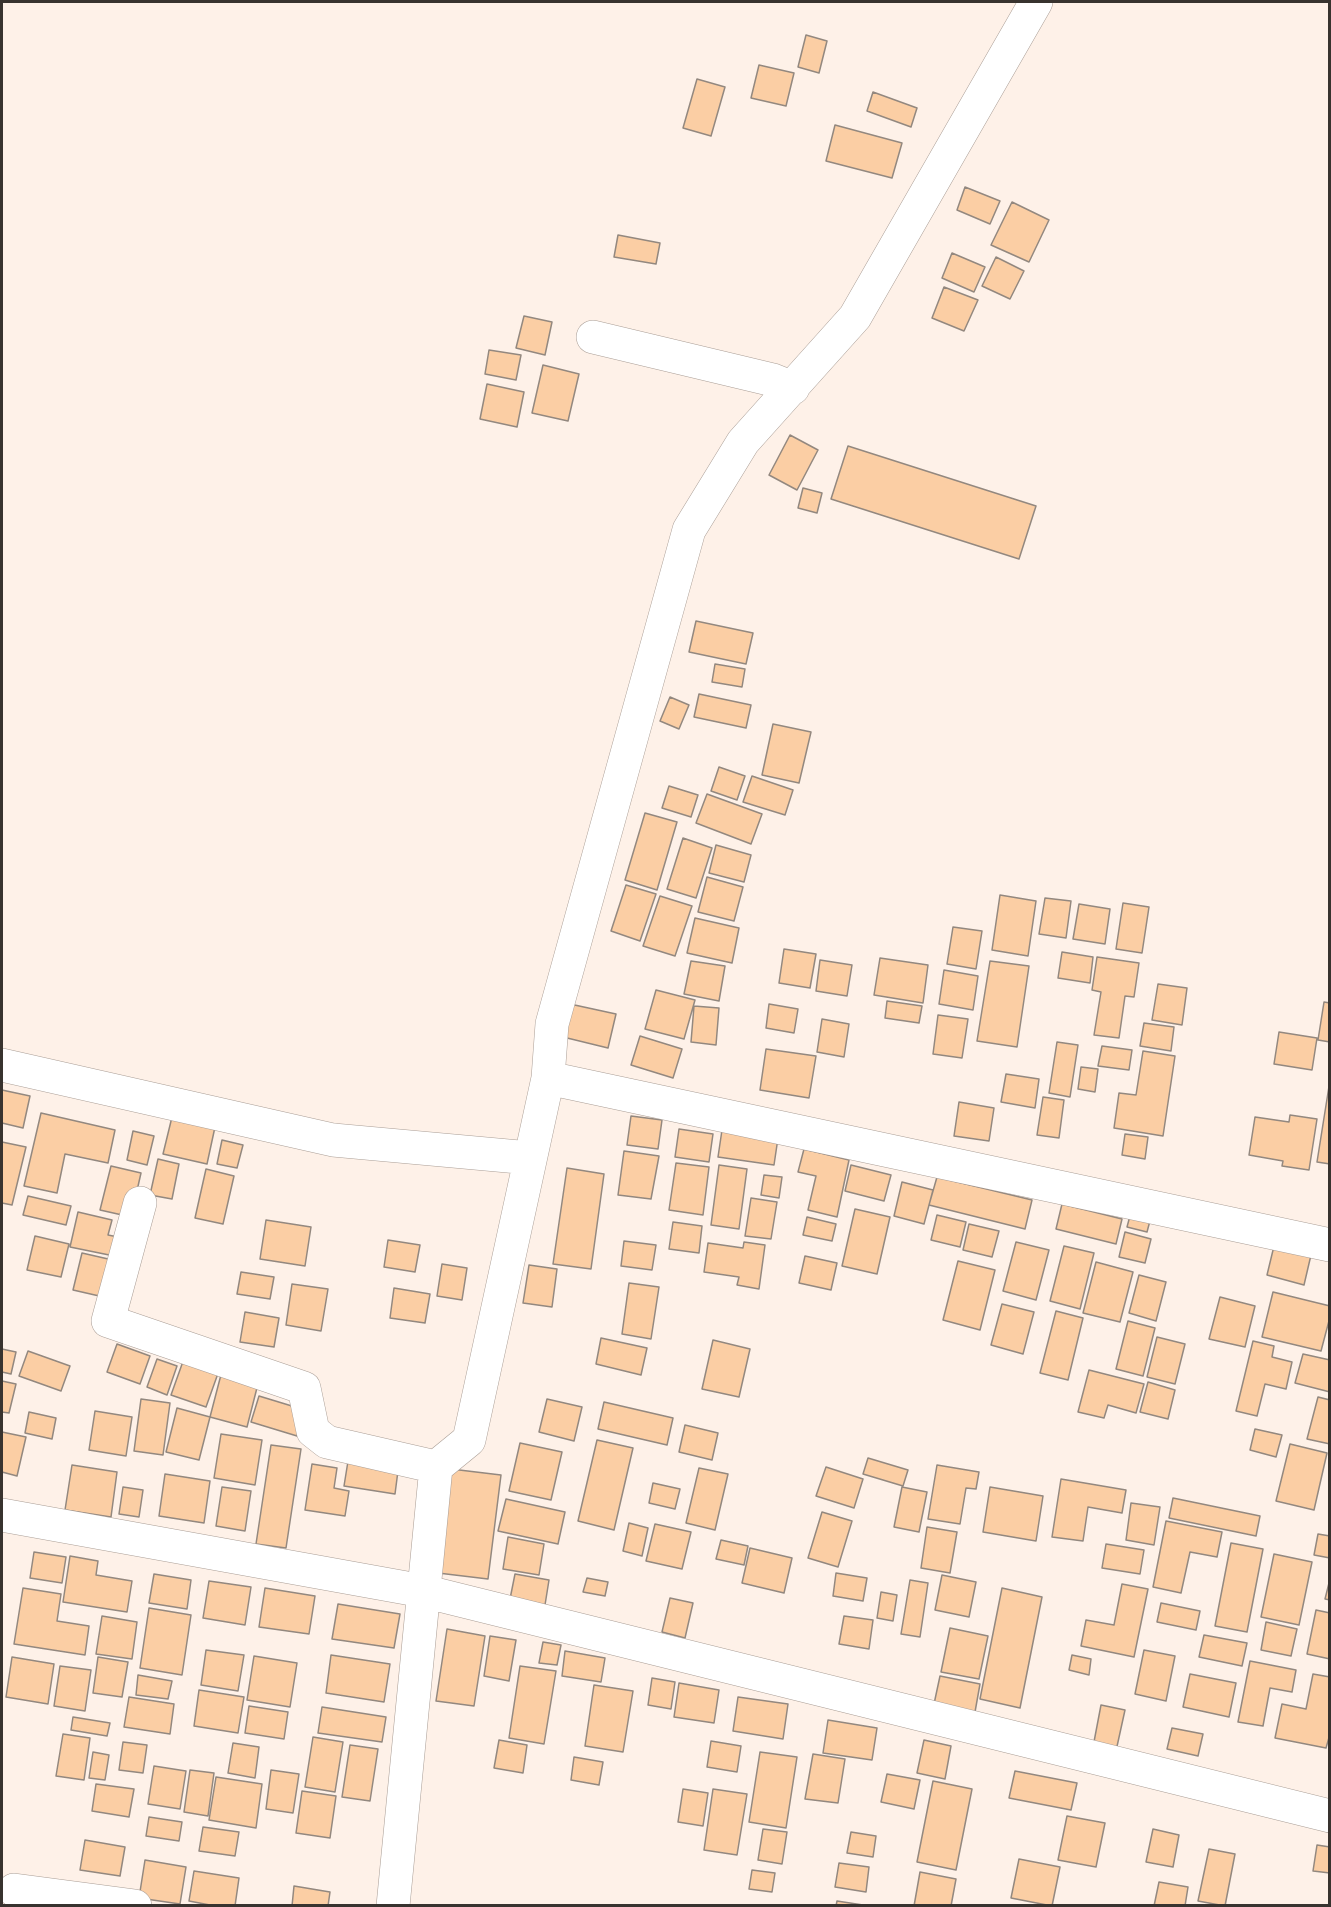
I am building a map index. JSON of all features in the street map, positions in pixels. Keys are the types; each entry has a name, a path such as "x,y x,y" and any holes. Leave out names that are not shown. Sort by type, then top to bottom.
{"street":[{"path":"393,1905 436,1467 469,1440 548,1078 552,1024 689,530 743,442 784,384 855,317 1036,2"},
{"path":"593,337 784,384"},
{"path":"2,1065 333,1140 530,1158"},
{"path":"548,1078 1329,1245"},
{"path":"140,1203 108,1321 304,1388 313,1431 327,1442 436,1467"},
{"path":"2,1515 423,1591 1329,1816"},
{"path":"14,1890 135,1905"}],"building":[{"path":"806,35 827,41 819,73 798,67"},
{"path":"759,65 794,73 786,106 751,98"},
{"path":"697,79 725,87 711,136 683,128"},
{"path":"873,92 917,108 911,127 867,111"},
{"path":"835,125 902,143 892,178 826,161"},
{"path":"965,187 1000,201 990,224 957,210"},
{"path":"1012,202 1049,220 1029,262 991,245"},
{"path":"618,235 660,243 656,264 614,257"},
{"path":"952,253 985,267 974,292 942,278"},
{"path":"996,257 1024,271 1010,299 982,286"},
{"path":"944,287 978,300 964,331 932,318"},
{"path":"524,316 552,322 545,355 516,348"},
{"path":"489,350 521,355 516,380 485,374"},
{"path":"543,365 579,374 568,421 532,413"},
{"path":"487,384 524,392 517,427 480,419"},
{"path":"790,435 818,450 797,490 769,475"},
{"path":"848,446 1036,506 1019,559 831,499"},
{"path":"803,488 822,493 817,513 798,508"},
{"path":"696,621 753,633 746,664 689,652"},
{"path":"715,664 745,669 742,687 712,682"},
{"path":"699,694 751,705 746,728 694,717"},
{"path":"670,697 689,705 679,729 660,721"},
{"path":"773,724 811,732 799,783 762,775"},
{"path":"719,767 745,776 737,800 711,791"},
{"path":"752,776 793,790 785,815 743,802"},
{"path":"669,786 698,795 691,817 662,808"},
{"path":"707,794 762,814 751,844 696,823"},
{"path":"645,813 677,822 657,890 625,880"},
{"path":"683,838 712,848 696,898 667,889"},
{"path":"716,845 751,855 744,882 709,873"},
{"path":"707,877 743,887 734,921 698,912"},
{"path":"626,885 656,894 640,941 611,931"},
{"path":"1000,895 1036,901 1028,956 992,950"},
{"path":"660,896 692,906 675,956 643,946"},
{"path":"1045,898 1071,901 1066,938 1039,934"},
{"path":"1123,903 1149,907 1142,953 1116,949"},
{"path":"1079,904 1110,909 1105,944 1073,939"},
{"path":"695,918 739,928 732,963 687,953"},
{"path":"953,927 982,931 976,969 947,964"},
{"path":"784,949 816,954 810,988 779,983"},
{"path":"1062,952 1093,957 1090,983 1058,978"},
{"path":"1097,957 1139,963 1134,997 1125,996 1119,1038 1094,1035 1101,992 1092,990"},
{"path":"880,958 928,965 923,1003 874,995"},
{"path":"820,960 852,965 847,996 816,991"},
{"path":"691,961 725,966 719,1001 684,994"},
{"path":"990,961 1029,966 1017,1047 977,1041"},
{"path":"944,970 978,976 973,1010 939,1004"},
{"path":"1158,984 1187,988 1182,1025 1152,1020"},
{"path":"656,990 695,1000 684,1039 645,1029"},
{"path":"887,1001 922,1006 919,1023 885,1018"},
{"path":"1324,1002 1330,1003 1330,1042 1318,1040"},
{"path":"570,1004 616,1014 608,1048 563,1037"},
{"path":"769,1004 798,1009 794,1033 766,1028"},
{"path":"694,1006 719,1008 716,1045 691,1042"},
{"path":"938,1015 968,1019 962,1058 933,1054"},
{"path":"822,1019 849,1024 844,1057 817,1052"},
{"path":"1144,1023 1174,1027 1171,1051 1140,1046"},
{"path":"1279,1032 1317,1038 1312,1070 1274,1064"},
{"path":"640,1036 682,1049 673,1078 631,1065"},
{"path":"1057,1042 1078,1045 1070,1097 1049,1093"},
{"path":"1102,1046 1132,1050 1129,1070 1098,1066"},
{"path":"766,1049 816,1056 809,1098 760,1090"},
{"path":"1143,1051 1175,1056 1163,1136 1114,1128 1119,1093 1136,1095"},
{"path":"1081,1067 1098,1069 1095,1092 1078,1089"},
{"path":"1006,1074 1039,1079 1035,1108 1001,1102"},
{"path":"1330,1080 1330,1164 1317,1162"},
{"path":"2,1090 30,1096 23,1128 2,1123"},
{"path":"1043,1097 1064,1100 1059,1138 1037,1135"},
{"path":"959,1102 994,1108 989,1141 954,1136"},
{"path":"41,1113 115,1130 108,1163 65,1154 57,1193 24,1186"},
{"path":"1290,1115 1317,1119 1309,1170 1282,1166 1283,1161 1249,1155 1255,1117 1289,1122"},
{"path":"631,1116 662,1120 658,1149 627,1145"},
{"path":"172,1117 215,1127 207,1164 163,1154"},
{"path":"679,1129 713,1134 709,1162 675,1157"},
{"path":"722,1130 778,1138 774,1165 718,1157"},
{"path":"133,1131 154,1136 147,1165 127,1160"},
{"path":"1125,1134 1148,1137 1145,1159 1122,1155"},
{"path":"222,1140 243,1145 237,1168 217,1164"},
{"path":"2,1142 26,1147 12,1205 2,1203"},
{"path":"804,1149 849,1160 837,1217 808,1210 816,1176 798,1172"},
{"path":"624,1151 659,1156 651,1199 618,1195"},
{"path":"158,1159 179,1164 172,1199 150,1195"},
{"path":"676,1163 709,1167 703,1215 669,1210"},
{"path":"719,1165 747,1169 739,1229 711,1225"},
{"path":"851,1165 891,1175 884,1201 845,1191"},
{"path":"111,1166 141,1173 131,1217 100,1210"},
{"path":"567,1168 604,1174 591,1269 553,1264"},
{"path":"206,1169 234,1176 223,1224 195,1218"},
{"path":"764,1175 782,1177 779,1198 761,1195"},
{"path":"937,1177 1032,1200 1025,1229 929,1205"},
{"path":"902,1182 933,1190 924,1224 894,1216"},
{"path":"28,1196 71,1206 66,1225 23,1215"},
{"path":"751,1198 777,1202 771,1239 745,1236"},
{"path":"1062,1204 1122,1219 1116,1244 1056,1229"},
{"path":"855,1209 890,1217 877,1274 842,1266"},
{"path":"78,1212 112,1220 108,1235 123,1238 119,1257 70,1247"},
{"path":"1131,1212 1151,1217 1147,1232 1127,1227"},
{"path":"937,1215 966,1222 960,1247 931,1240"},
{"path":"807,1217 836,1224 832,1241 803,1235"},
{"path":"266,1220 311,1227 305,1266 260,1259"},
{"path":"673,1222 702,1226 699,1253 669,1249"},
{"path":"969,1224 999,1231 992,1257 963,1250"},
{"path":"1125,1232 1151,1239 1145,1263 1119,1257"},
{"path":"35,1236 69,1244 61,1277 27,1270"},
{"path":"388,1240 420,1245 415,1272 384,1267"},
{"path":"624,1241 656,1245 652,1270 621,1266"},
{"path":"744,1242 765,1245 759,1289 737,1285 739,1277 704,1272 708,1243 743,1248"},
{"path":"1016,1242 1049,1250 1036,1300 1003,1291"},
{"path":"1064,1246 1094,1253 1080,1309 1050,1301"},
{"path":"1274,1246 1311,1255 1304,1285 1267,1275"},
{"path":"82,1253 117,1261 108,1298 73,1290"},
{"path":"805,1256 837,1263 831,1290 799,1283"},
{"path":"958,1261 995,1270 980,1330 943,1320"},
{"path":"1096,1262 1133,1272 1120,1322 1083,1313"},
{"path":"442,1264 467,1268 462,1300 437,1296"},
{"path":"529,1265 557,1269 552,1307 523,1303"},
{"path":"241,1272 274,1277 270,1299 237,1294"},
{"path":"1139,1275 1166,1282 1156,1321 1129,1313"},
{"path":"629,1283 659,1287 651,1339 622,1334"},
{"path":"292,1284 328,1289 321,1331 286,1325"},
{"path":"394,1288 430,1294 425,1323 390,1318"},
{"path":"1273,1292 1330,1306 1330,1317 1321,1351 1262,1337"},
{"path":"1220,1297 1255,1306 1245,1347 1209,1339"},
{"path":"1002,1304 1034,1312 1023,1354 991,1345"},
{"path":"1056,1311 1083,1318 1068,1380 1040,1373"},
{"path":"245,1312 279,1318 274,1347 240,1342"},
{"path":"1128,1321 1155,1328 1143,1376 1116,1369"},
{"path":"1157,1337 1185,1344 1175,1384 1147,1377"},
{"path":"601,1338 647,1348 641,1375 596,1364"},
{"path":"713,1340 750,1349 739,1397 702,1389"},
{"path":"1253,1341 1274,1346 1272,1357 1292,1362 1286,1389 1265,1384 1257,1416 1236,1411"},
{"path":"117,1344 150,1356 140,1384 107,1372"},
{"path":"2,1349 16,1352 11,1374 2,1372"},
{"path":"28,1351 70,1366 61,1391 19,1376"},
{"path":"186,1353 221,1365 206,1407 171,1395"},
{"path":"1303,1354 1330,1360 1330,1392 1295,1383"},
{"path":"157,1359 177,1366 167,1395 147,1387"},
{"path":"223,1367 260,1376 247,1427 210,1417"},
{"path":"1089,1370 1144,1384 1136,1413 1108,1405 1104,1418 1078,1412"},
{"path":"2,1381 16,1384 9,1413 2,1412"},
{"path":"1148,1382 1175,1390 1168,1419 1140,1412"},
{"path":"259,1396 305,1410 297,1436 251,1422"},
{"path":"1318,1397 1330,1400 1330,1444 1307,1439"},
{"path":"141,1399 170,1403 163,1455 134,1451"},
{"path":"547,1399 582,1407 574,1441 539,1432"},
{"path":"604,1402 673,1418 667,1445 598,1429"},
{"path":"177,1408 210,1417 199,1460 166,1452"},
{"path":"95,1411 132,1417 126,1456 89,1450"},
{"path":"29,1412 56,1418 52,1439 25,1433"},
{"path":"685,1425 718,1433 712,1460 679,1452"},
{"path":"1255,1429 1282,1435 1276,1457 1250,1450"},
{"path":"2,1432 26,1437 17,1476 2,1472"},
{"path":"221,1434 262,1440 255,1485 214,1478"},
{"path":"597,1440 633,1448 614,1530 578,1521"},
{"path":"520,1443 562,1452 551,1500 509,1491"},
{"path":"1290,1444 1327,1453 1314,1510 1276,1501"},
{"path":"271,1445 301,1449 286,1548 256,1544"},
{"path":"349,1455 399,1463 395,1494 344,1486"},
{"path":"868,1458 908,1470 903,1486 863,1474"},
{"path":"312,1464 337,1468 334,1488 349,1491 345,1516 305,1510"},
{"path":"72,1465 117,1472 111,1517 65,1510"},
{"path":"937,1465 979,1472 976,1489 966,1488 960,1524 928,1519"},
{"path":"826,1467 863,1479 854,1508 816,1496"},
{"path":"699,1468 728,1474 715,1530 686,1523"},
{"path":"451,1469 501,1475 488,1579 438,1573"},
{"path":"165,1474 210,1481 204,1523 159,1516"},
{"path":"1061,1479 1126,1490 1122,1513 1088,1507 1083,1541 1052,1537"},
{"path":"653,1483 680,1489 675,1509 649,1503"},
{"path":"123,1487 143,1490 139,1517 119,1514"},
{"path":"222,1487 251,1491 245,1531 216,1526"},
{"path":"902,1487 927,1492 919,1532 894,1527"},
{"path":"990,1487 1043,1496 1036,1541 983,1532"},
{"path":"1173,1498 1260,1516 1256,1536 1169,1518"},
{"path":"506,1499 565,1512 558,1544 498,1531"},
{"path":"1131,1503 1160,1507 1154,1545 1126,1540"},
{"path":"822,1512 852,1521 838,1567 808,1558"},
{"path":"1166,1521 1222,1532 1217,1557 1190,1552 1181,1593 1153,1587"},
{"path":"629,1523 648,1528 642,1556 623,1551"},
{"path":"655,1524 691,1532 682,1569 646,1561"},
{"path":"927,1527 957,1532 950,1573 921,1568"},
{"path":"1318,1534 1330,1536 1330,1558 1314,1555"},
{"path":"508,1537 544,1544 539,1575 503,1569"},
{"path":"721,1540 748,1546 744,1565 716,1559"},
{"path":"1231,1543 1263,1549 1247,1632 1215,1626"},
{"path":"1106,1544 1144,1550 1140,1574 1102,1568"},
{"path":"750,1548 792,1558 784,1593 742,1583"},
{"path":"34,1552 66,1557 62,1583 30,1578"},
{"path":"1274,1554 1312,1562 1299,1625 1261,1617"},
{"path":"70,1556 98,1561 96,1575 132,1581 127,1612 63,1602"},
{"path":"836,1573 867,1578 863,1601 833,1596"},
{"path":"154,1574 191,1580 187,1609 149,1603"},
{"path":"515,1574 549,1580 545,1605 510,1599"},
{"path":"942,1575 976,1582 969,1617 935,1610"},
{"path":"587,1578 608,1582 605,1596 583,1592"},
{"path":"1330,1579 1330,1600 1325,1599"},
{"path":"910,1580 928,1583 920,1637 901,1634"},
{"path":"209,1581 251,1587 245,1625 203,1618"},
{"path":"1122,1584 1148,1589 1134,1657 1081,1646 1086,1620 1114,1625"},
{"path":"23,1588 61,1594 57,1621 89,1626 85,1655 14,1644"},
{"path":"265,1588 315,1596 309,1634 259,1627"},
{"path":"1002,1588 1042,1597 1020,1708 980,1699"},
{"path":"881,1592 897,1595 893,1621 877,1618"},
{"path":"670,1598 693,1603 685,1638 662,1632"},
{"path":"1161,1603 1200,1611 1196,1630 1157,1622"},
{"path":"338,1604 400,1614 394,1648 332,1639"},
{"path":"149,1608 191,1615 182,1675 140,1668"},
{"path":"1316,1610 1330,1613 1330,1659 1307,1654"},
{"path":"102,1616 137,1622 132,1659 96,1654"},
{"path":"844,1616 873,1620 869,1649 839,1644"},
{"path":"1266,1622 1297,1629 1291,1656 1261,1650"},
{"path":"950,1628 988,1636 979,1679 941,1672"},
{"path":"447,1629 485,1636 474,1706 436,1701"},
{"path":"1204,1635 1247,1643 1242,1666 1199,1657"},
{"path":"490,1636 516,1640 509,1681 484,1676"},
{"path":"543,1642 561,1645 557,1665 539,1663"},
{"path":"206,1650 244,1655 238,1691 201,1685"},
{"path":"1144,1650 1175,1656 1166,1701 1135,1694"},
{"path":"565,1651 605,1658 601,1682 562,1676"},
{"path":"331,1655 390,1664 384,1702 326,1693"},
{"path":"1072,1655 1091,1659 1089,1675 1069,1670"},
{"path":"254,1656 297,1663 290,1707 247,1700"},
{"path":"12,1657 54,1664 48,1704 6,1697"},
{"path":"98,1657 128,1662 122,1697 93,1693"},
{"path":"1250,1661 1296,1670 1292,1692 1270,1688 1263,1726 1238,1722"},
{"path":"60,1666 91,1670 85,1711 54,1706"},
{"path":"520,1666 556,1671 544,1744 509,1738"},
{"path":"1190,1674 1236,1683 1229,1717 1183,1707"},
{"path":"1313,1674 1330,1677 1330,1734 1326,1748 1275,1738 1282,1704 1306,1709"},
{"path":"138,1675 172,1681 168,1699 136,1695"},
{"path":"940,1676 980,1684 975,1712 934,1704"},
{"path":"652,1678 675,1682 671,1709 648,1705"},
{"path":"679,1683 719,1690 714,1723 674,1717"},
{"path":"594,1685 633,1691 623,1752 585,1746"},
{"path":"199,1690 244,1697 238,1733 194,1726"},
{"path":"129,1697 174,1704 170,1734 124,1727"},
{"path":"738,1697 788,1704 783,1739 733,1731"},
{"path":"1101,1705 1125,1710 1116,1751 1093,1747"},
{"path":"249,1706 288,1712 284,1739 245,1733"},
{"path":"322,1707 386,1717 382,1742 318,1733"},
{"path":"73,1717 110,1723 107,1736 71,1730"},
{"path":"828,1720 877,1728 872,1760 823,1753"},
{"path":"1172,1728 1203,1734 1198,1756 1167,1749"},
{"path":"63,1734 90,1738 84,1780 56,1776"},
{"path":"313,1737 343,1742 335,1792 305,1787"},
{"path":"499,1740 527,1745 523,1773 494,1768"},
{"path":"924,1740 951,1746 945,1779 917,1773"},
{"path":"711,1741 741,1746 737,1772 707,1767"},
{"path":"123,1742 147,1745 143,1773 119,1770"},
{"path":"233,1743 259,1747 255,1778 228,1773"},
{"path":"350,1745 378,1749 370,1801 342,1797"},
{"path":"93,1752 109,1755 105,1780 89,1778"},
{"path":"760,1752 797,1757 786,1828 749,1822"},
{"path":"813,1754 845,1759 838,1803 805,1799"},
{"path":"574,1757 603,1762 599,1785 571,1780"},
{"path":"154,1766 186,1771 180,1809 148,1804"},
{"path":"190,1770 214,1773 208,1816 184,1812"},
{"path":"271,1770 299,1774 293,1813 266,1809"},
{"path":"1015,1771 1077,1783 1071,1810 1009,1798"},
{"path":"887,1774 920,1780 914,1809 881,1802"},
{"path":"216,1777 262,1784 256,1828 209,1820"},
{"path":"933,1781 972,1789 956,1870 917,1862"},
{"path":"96,1784 134,1789 129,1817 92,1811"},
{"path":"683,1789 708,1793 703,1826 678,1822"},
{"path":"713,1789 747,1794 737,1855 704,1850"},
{"path":"302,1791 336,1796 330,1838 296,1833"},
{"path":"1067,1816 1105,1823 1096,1867 1058,1860"},
{"path":"149,1817 182,1822 179,1841 146,1836"},
{"path":"203,1827 239,1832 235,1856 199,1851"},
{"path":"763,1829 787,1832 782,1864 758,1860"},
{"path":"1153,1829 1179,1835 1173,1867 1146,1862"},
{"path":"851,1832 876,1836 873,1857 847,1853"},
{"path":"85,1840 125,1847 120,1876 80,1870"},
{"path":"1317,1845 1330,1847 1330,1873 1313,1871"},
{"path":"1209,1849 1235,1854 1225,1906 1198,1901"},
{"path":"1019,1859 1060,1867 1052,1906 1011,1898"},
{"path":"145,1860 186,1867 180,1904 139,1898"},
{"path":"839,1863 869,1867 866,1892 835,1887"},
{"path":"752,1870 775,1873 772,1892 749,1889"},
{"path":"194,1871 239,1878 235,1906 215,1906 189,1901"},
{"path":"920,1872 956,1879 951,1906 914,1906"},
{"path":"1159,1882 1188,1887 1185,1906 1154,1906"},
{"path":"294,1886 330,1892 328,1906 292,1906"},
{"path":"837,1901 863,1905 863,1906 836,1906"}]}
